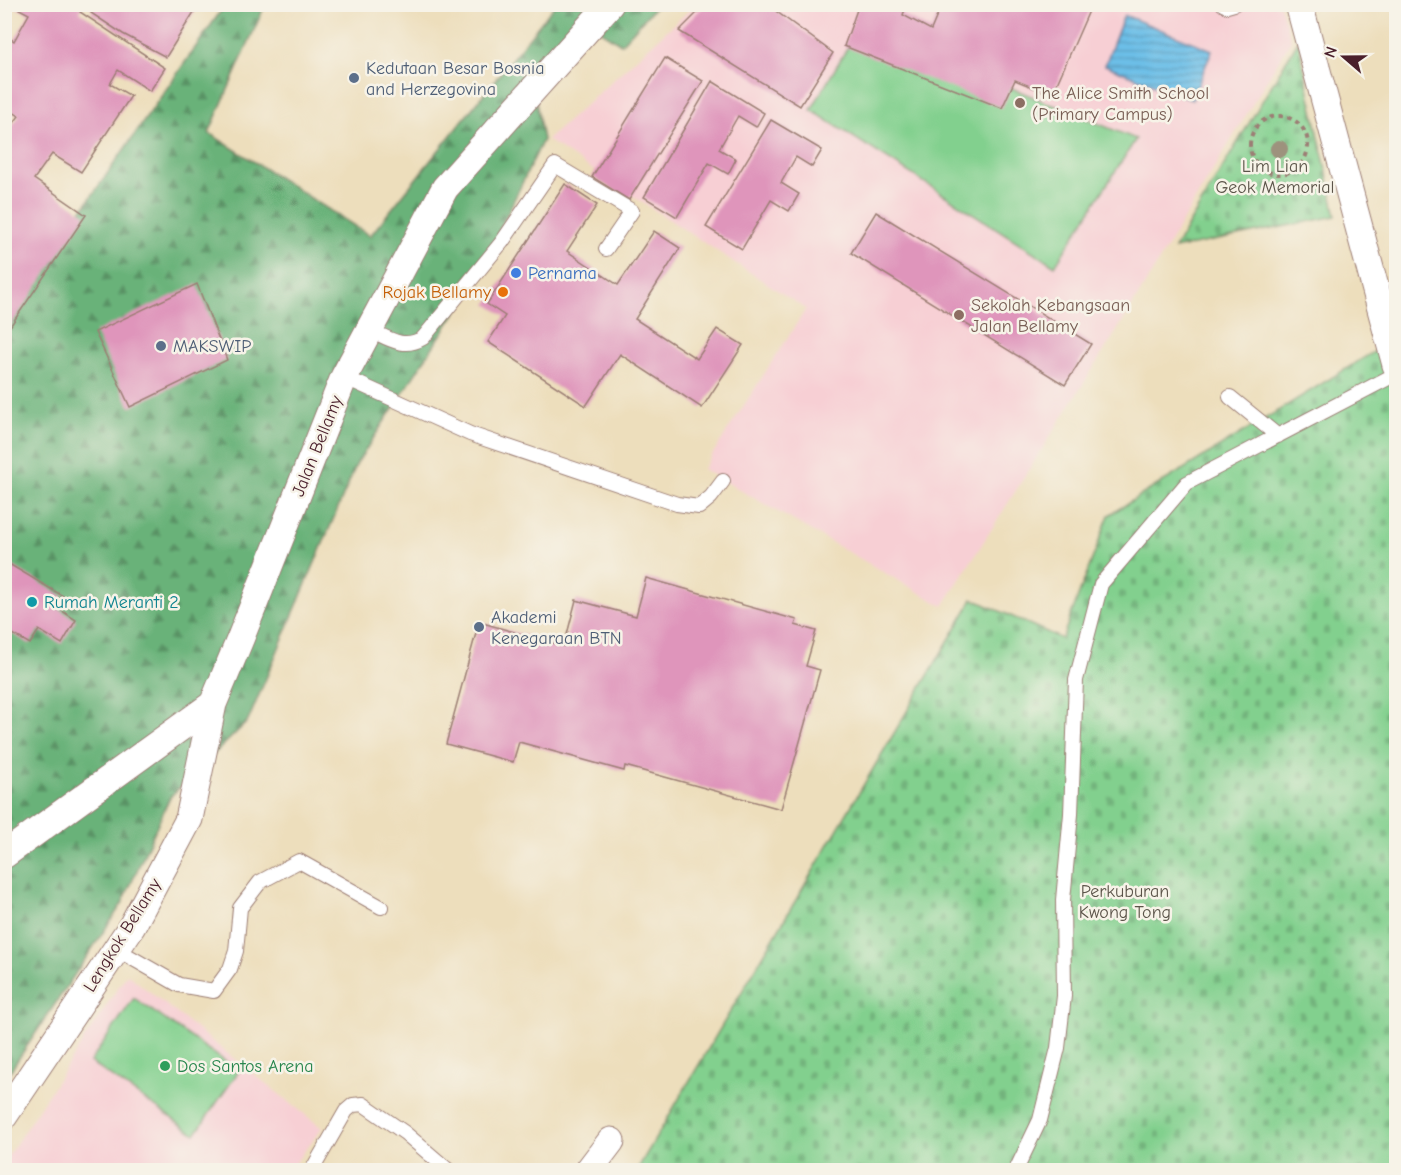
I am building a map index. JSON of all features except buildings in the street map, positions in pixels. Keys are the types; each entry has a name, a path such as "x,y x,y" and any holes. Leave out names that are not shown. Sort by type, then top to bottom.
{"street":[{"name":"Jalan Bellamy","path":"213,704 242,637 344,377 445,188 610,4"},
{"path":"1299,4 1396,365"},
{"path":"4,855 213,704"},
{"name":"Lengkok Bellamy","path":"4,1116 132,926 189,819 213,704"},
{"path":"589,1170 611,1141"}],"lane":[{"path":"1223,4 1234,4"},
{"path":"370,330 403,344 416,342 423,338 502,242 555,165 632,211 606,249"},
{"path":"1016,1170 1040,1120 1058,1048 1064,996 1063,900 1071,814 1076,680 1101,584 1187,483 1396,374"},
{"path":"344,377 470,434 677,504 699,507 711,497 723,481"},
{"path":"1230,397 1278,436"},
{"path":"116,949 178,985 214,991 230,969 236,951 240,908 260,882 299,861 381,907"},
{"path":"312,1170 346,1111 353,1105 363,1104 405,1133 448,1170"}],"path":[{"path":"1282,116 1292,119 1305,133 1308,142 1304,161 1289,173 1280,175 1270,173 1255,162 1250,144 1252,135 1264,121 1282,116"},
{"path":"1297,190 1323,183"}],"shaded area":[{"path":"695,5 1280,5 1291,40 1123,321 943,606 703,469 806,309 547,140"},
{"path":"127,974 322,1128 290,1170 5,1170 4,1162"}],"green space":[{"path":"225,5 265,5 209,133 370,236 555,5 657,5 621,44 590,24 533,86 543,140 471,289 357,463 248,721 170,797 122,904 5,1079 5,320"},
{"path":"860,26 1136,139 1055,266 811,110"},
{"name":"Lim Lian Geok Memorial","path":"1298,41 1336,216 1174,249"},
{"name":"Perkuburan Kwong Tong","path":"1396,338 1396,1170 637,1170 973,599 1062,639 1109,515"},
{"name":"Dos Santos Arena","path":"134,998 239,1071 195,1134 90,1062"}],"water":[{"path":"1124,15 1212,50 1192,100 1105,65"}],"place":[{"name":"Kedutaan Besar Bosnia and Herzegovina","path":"354,78"},
{"name":"The Alice Smith School (Primary Campus)","path":"1020,103"},
{"name":"Pernama","path":"516,273"},
{"name":"Rojak Bellamy","path":"503,292"},
{"name":"Sekolah Kebangsaan Jalan Bellamy","path":"959,315"},
{"name":"MAKSWIP","path":"161,346"},
{"name":"Rumah Meranti 2","path":"32,602"},
{"name":"Akademi Kenegaraan BTN","path":"479,627"},
{"name":"Dos Santos Arena","path":"165,1066"}]}
